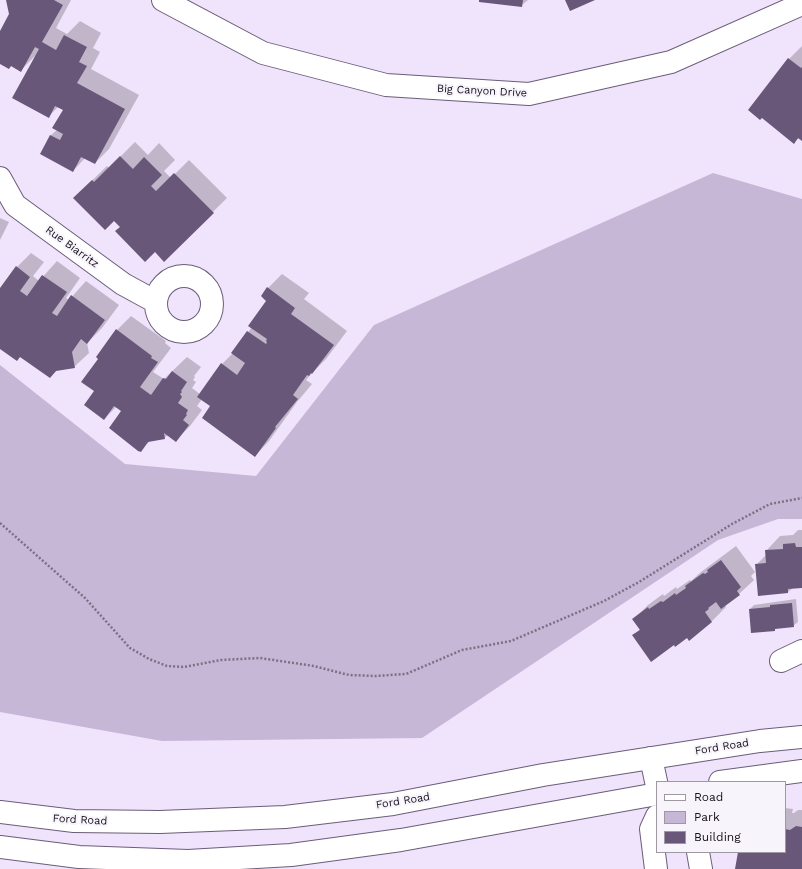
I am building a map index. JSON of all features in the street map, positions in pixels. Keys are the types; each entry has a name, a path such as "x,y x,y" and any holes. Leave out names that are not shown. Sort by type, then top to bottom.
{"main road":[{"name":"Big Canyon Drive","path":"163,0 264,53 386,85 529,94 671,62 802,4"},
{"name":"Rue Biarritz","path":"0,178 15,205 123,284 156,302"},
{"path":"781,662 802,650"},
{"name":"Ford Road","path":"0,812 74,821 160,822 285,817 393,804 544,775 760,741 802,737"},
{"path":"651,758 656,781"},
{"path":"727,781 802,771"},
{"path":"0,847 79,856 188,861 291,855 401,840 656,794"},
{"path":"656,818 651,829 656,869"},
{"path":"698,853 701,869"}],"path":[{"path":"0,523 85,598 130,648 149,659 167,666 184,667 221,660 260,658 314,666 349,675 375,676 406,674 462,650 511,641 604,601 639,582 726,528 770,504 802,498"}],"green space":[{"path":"713,173 802,199 802,519 778,519 718,540 422,738 162,741 0,712 0,365 125,464 256,476 374,325"}],"building":[{"path":"6,0 54,0 63,5 42,42 56,50 64,35 87,47 79,62 87,66 77,83 125,109 95,164 81,157 73,172 40,154 50,135 60,140 63,134 52,128 63,110 55,106 49,118 12,98 39,49 35,47 21,72 11,66 9,69 0,64 0,31 9,14"},
{"path":"479,0 523,0 522,7 479,2"},
{"path":"565,0 595,0 570,11"},
{"path":"788,58 801,68 802,67 802,141 798,138 794,144 762,118 760,120 748,110"},
{"path":"120,156 133,169 144,157 162,175 151,186 156,191 174,173 214,213 164,262 155,252 145,262 115,231 120,227 114,221 105,230 73,198 92,180 94,182"},
{"path":"16,266 30,277 20,291 27,296 42,275 67,292 52,313 57,316 71,295 105,320 87,344 81,339 72,352 75,368 56,371 50,378 20,357 17,361 0,349 0,288"},
{"path":"267,287 295,308 291,314 334,345 312,374 311,373 309,376 307,375 293,395 298,399 275,427 276,428 255,457 202,418 210,406 197,397 221,363 237,375 245,363 231,353 247,331 266,344 267,339 248,326 266,301 261,296"},
{"path":"116,329 158,362 140,387 151,395 163,378 166,379 172,371 187,382 181,391 182,392 180,394 182,397 178,403 188,410 187,415 183,420 189,425 176,442 164,433 165,439 148,442 141,452 138,451 109,428 121,411 114,406 104,420 84,405 94,391 81,382 98,359 96,357"},
{"path":"795,543 796,547 802,547 802,588 788,589 788,593 758,596 755,564 766,563 765,550 783,549 783,544"},
{"path":"721,560 741,587 737,591 740,595 721,609 716,602 708,608 709,609 705,612 712,622 689,641 687,638 675,647 674,645 651,662 632,635 640,630 632,619 648,607 649,609 661,601 663,602 675,593 676,595 686,588 685,586 703,573 705,574 708,572 707,570"},
{"path":"792,603 794,627 775,629 775,631 751,633 749,609"},
{"path":"796,826 802,827 802,869 735,869 738,853 786,853 786,829 790,830"}]}
